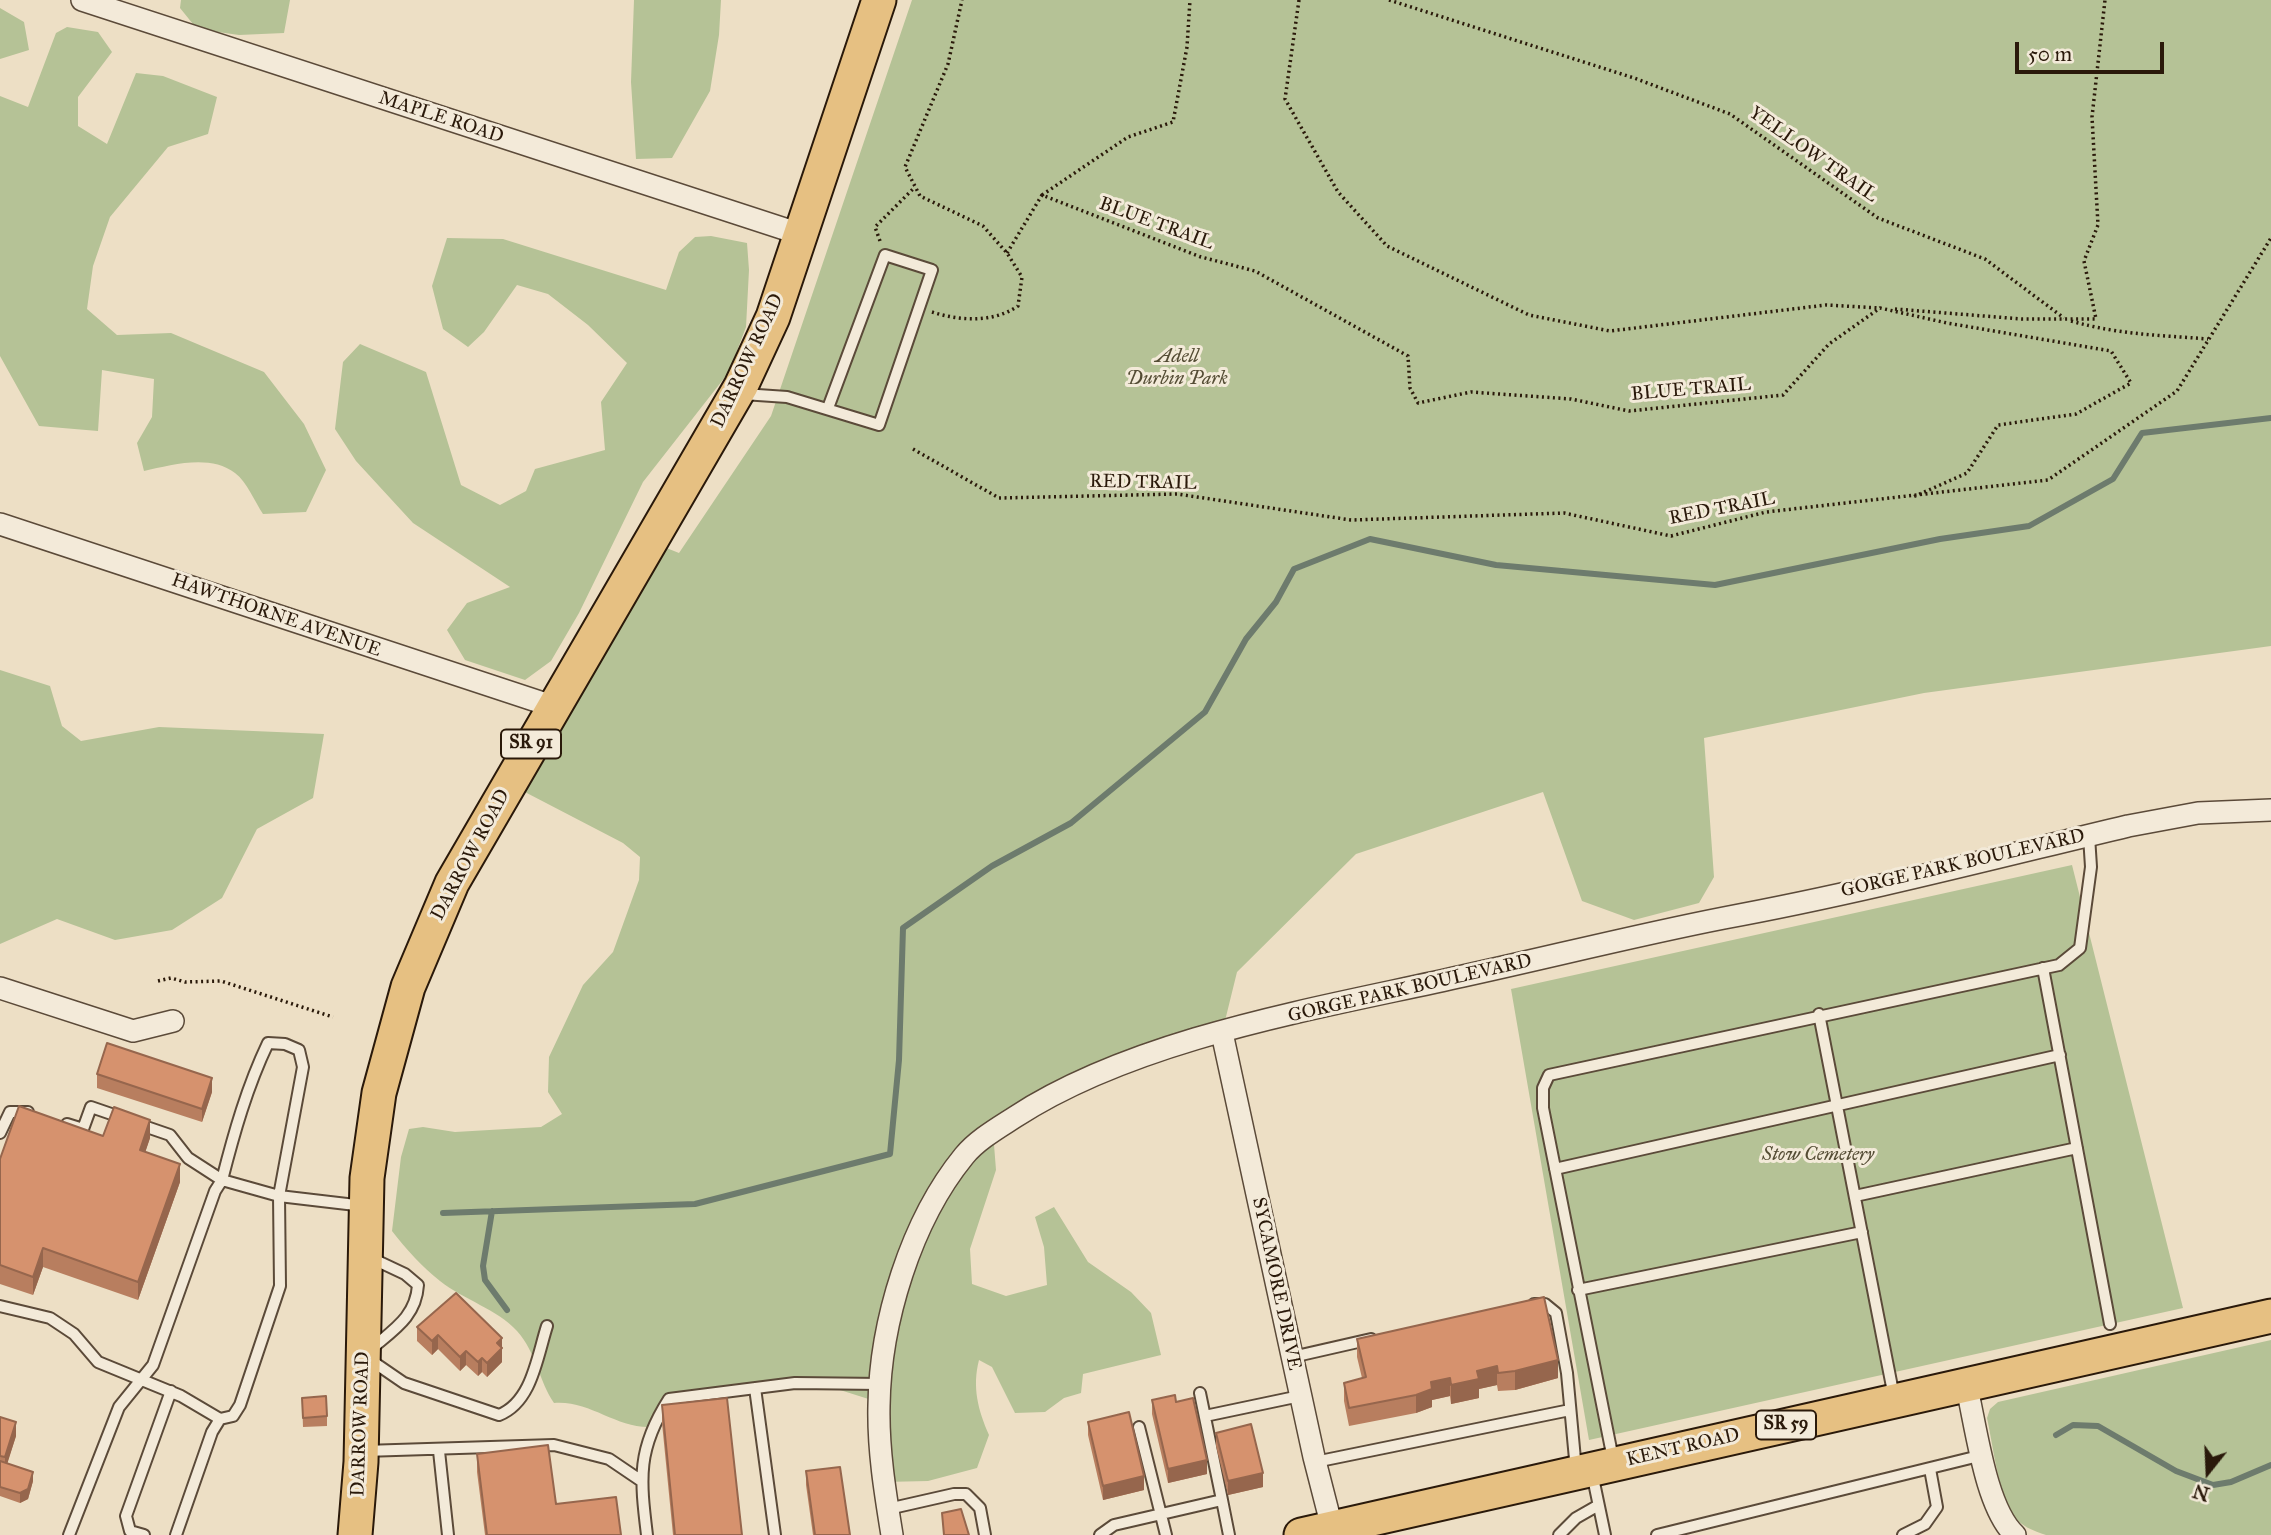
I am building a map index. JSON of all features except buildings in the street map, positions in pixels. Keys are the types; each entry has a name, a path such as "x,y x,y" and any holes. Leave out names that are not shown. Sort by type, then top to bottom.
{"main road":[{"name":"DARROW ROAD","path":"355,1535 361,1451 367,1178 379,1093 408,987 452,883 552,706 737,393 773,317 879,0"},
{"name":"KENT ROAD","path":"1322,1533 1397,1519 1594,1468 2271,1316"}],"street":[{"name":"MAPLE ROAD","path":"82,0 800,234"},
{"name":"HAWTHORNE AVENUE","path":"0,524 552,706"},
{"name":"GORGE PARK BOULEVARD","path":"892,1535 879,1434 881,1384 897,1295 910,1250 922,1222 964,1155 1025,1111 1103,1072 1148,1054 1222,1033 2089,836 2198,813 2271,810"},
{"path":"0,988 133,1031 173,1021"},
{"name":"SYCAMORE DRIVE","path":"1222,1033 1315,1462 1322,1533"},
{"path":"1966,1384 1993,1503 2005,1526 2015,1535"}],"lane":[{"path":"737,393 787,397 879,425 932,270 885,255 828,408"},
{"path":"1605,1535 1597,1506 1578,1290 1543,1108 1543,1088 1549,1075 1819,1014 2059,965 2080,948 2091,867 2089,836"},
{"path":"2043,968 2110,1324"},
{"path":"1819,1014 1894,1400"},
{"path":"0,1306 50,1318 74,1334 98,1362 143,1380 171,1391 220,1419 233,1416 240,1405 280,1286 279,1196 303,1067 299,1049 285,1044 268,1043 257,1067 222,1180 215,1191 153,1366 143,1380 119,1407 69,1535"},
{"path":"1555,1169 2060,1055"},
{"path":"56,1121 83,1129 91,1107 170,1135 188,1158 222,1180 279,1196 367,1207"},
{"path":"0,1133 10,1112 30,1112 43,1116"},
{"path":"1854,1196 2077,1148"},
{"path":"1578,1290 1862,1232"},
{"path":"365,1255 405,1274 418,1285 417,1302 408,1317 363,1355 404,1383 499,1415 513,1410 524,1395 547,1326"},
{"path":"1520,1307 1545,1304 1556,1313 1570,1410 1594,1468"},
{"path":"1292,1357 1385,1337"},
{"path":"647,1535 640,1480 651,1428 669,1399 795,1383 881,1384"},
{"path":"755,1388 775,1535"},
{"path":"144,1535 130,1531 126,1516 171,1391"},
{"path":"1200,1393 1229,1535"},
{"path":"1205,1416 1300,1396"},
{"path":"1315,1462 1570,1410"},
{"path":"176,1535 212,1432 220,1419"},
{"path":"1139,1427 1166,1535"},
{"path":"361,1451 439,1451 554,1445 610,1459 640,1480"},
{"path":"439,1451 448,1535"},
{"path":"1657,1535 1983,1455"},
{"path":"1903,1535 1925,1524 1934,1515 1937,1501 1930,1469"},
{"path":"888,1509 954,1494 966,1494 980,1508 985,1535"},
{"path":"1100,1535 1114,1525 1222,1500"},
{"path":"1559,1535 1576,1518 1597,1506"}],"path":[{"path":"919,309 954,319 1003,316 1018,306 1022,277 1007,253 983,226 920,196 905,167 948,64 962,0"},
{"path":"1007,253 1042,195 1128,137 1173,122 1187,47 1190,0"},
{"path":"1299,0 1285,99 1338,192 1387,246 1529,315 1610,331 1826,305 2096,319 2084,261 2098,225 2092,117 2105,0"},
{"name":"YELLOW TRAIL","path":"1389,0 1634,78 1730,114 1878,218 1985,259 2065,319 2109,332 2167,339 2209,339"},
{"path":"875,227 915,187"},
{"name":"BLUE TRAIL","path":"1042,195 1201,257 1255,271 1339,315 1408,356 1410,388 1418,402 1471,393 1571,399 1629,411 1783,395 1829,344 1880,308"},
{"name":"RED TRAIL","path":"913,449 999,498 1178,494 1351,520 1563,513 1671,537 1766,512 2048,480 2177,391 2271,238"},
{"path":"1880,308 1947,323 2111,351 2131,383 2076,414 1998,425 1967,473 1913,497"},
{"path":"158,981 171,978 185,982 221,981 332,1017"}],"green space":[{"path":"181,0 290,0 284,33 239,35 197,29 180,8"},
{"path":"634,0 721,0 719,35 710,91 672,158 636,159 631,82"},
{"name":"Adell Durbin Park","path":"912,0 2271,0 2271,646 1924,693 1704,738 1714,877 1699,903 1634,920 1582,901 1543,792 1356,854 1237,972 1222,1033 1190,1041 993,1132 996,1170 970,1249 972,1284 1006,1296 1047,1285 1044,1247 1035,1217 1054,1207 1088,1262 1131,1292 1151,1313 1161,1355 1083,1374 1081,1393 1064,1398 1045,1412 1015,1413 992,1367 979,1360 977,1398 989,1435 977,1468 928,1481 884,1482 878,1402 799,1377 724,1386 688,1397 666,1407 650,1427 626,1423 567,1403 554,1403 529,1348 517,1331 500,1317 440,1281 414,1258 392,1231 401,1157 409,1129 423,1127 455,1132 541,1127 562,1114 548,1092 549,1057 583,985 613,952 639,880 640,857 623,843 521,790 649,541 679,553 771,416"},
{"path":"0,8 24,22 29,50 0,59"},
{"path":"67,27 98,32 112,52 78,97 78,126 107,144 136,73 163,76 217,97 208,134 168,147 110,217 93,266 87,309 117,335 171,333 264,372 304,424 326,470 306,512 263,514 239,477 225,467 214,464 191,463 144,471 137,443 152,417 154,379 102,370 98,431 39,426 0,356 0,96 28,107 56,33"},
{"path":"711,236 747,243 749,270 746,327 729,372 643,482 579,613 551,661 525,680 465,660 447,630 467,603 510,587 413,523 356,461 335,429 343,362 360,344 426,372 461,485 500,505 526,491 535,469 605,450 601,402 627,363 588,325 548,294 517,285 484,332 468,347 443,329 432,286 447,238 503,239 666,290 679,252 695,237"},
{"path":"0,670 50,686 62,726 81,741 159,727 324,734 313,798 257,829 222,898 172,930 115,940 57,919 0,944"},
{"name":"Stow Cemetery","path":"2072,865 2183,1308 1589,1440 1511,989"},
{"path":"2271,1340 2271,1535 2046,1535 2023,1525 2013,1515 2000,1481 1987,1418 1990,1409 1998,1402"}],"waterway":[{"path":"443,1213 695,1204 890,1154 899,1060 903,928 992,866 1071,823 1205,712 1246,639 1276,602 1294,569 1370,539 1496,565 1715,585 1940,539 2029,526 2113,479 2142,433 2271,418"},
{"path":"492,1211 483,1266 485,1280 507,1310"},
{"path":"2056,1435 2073,1425 2098,1426 2176,1471 2213,1485 2231,1482 2271,1465"}]}
